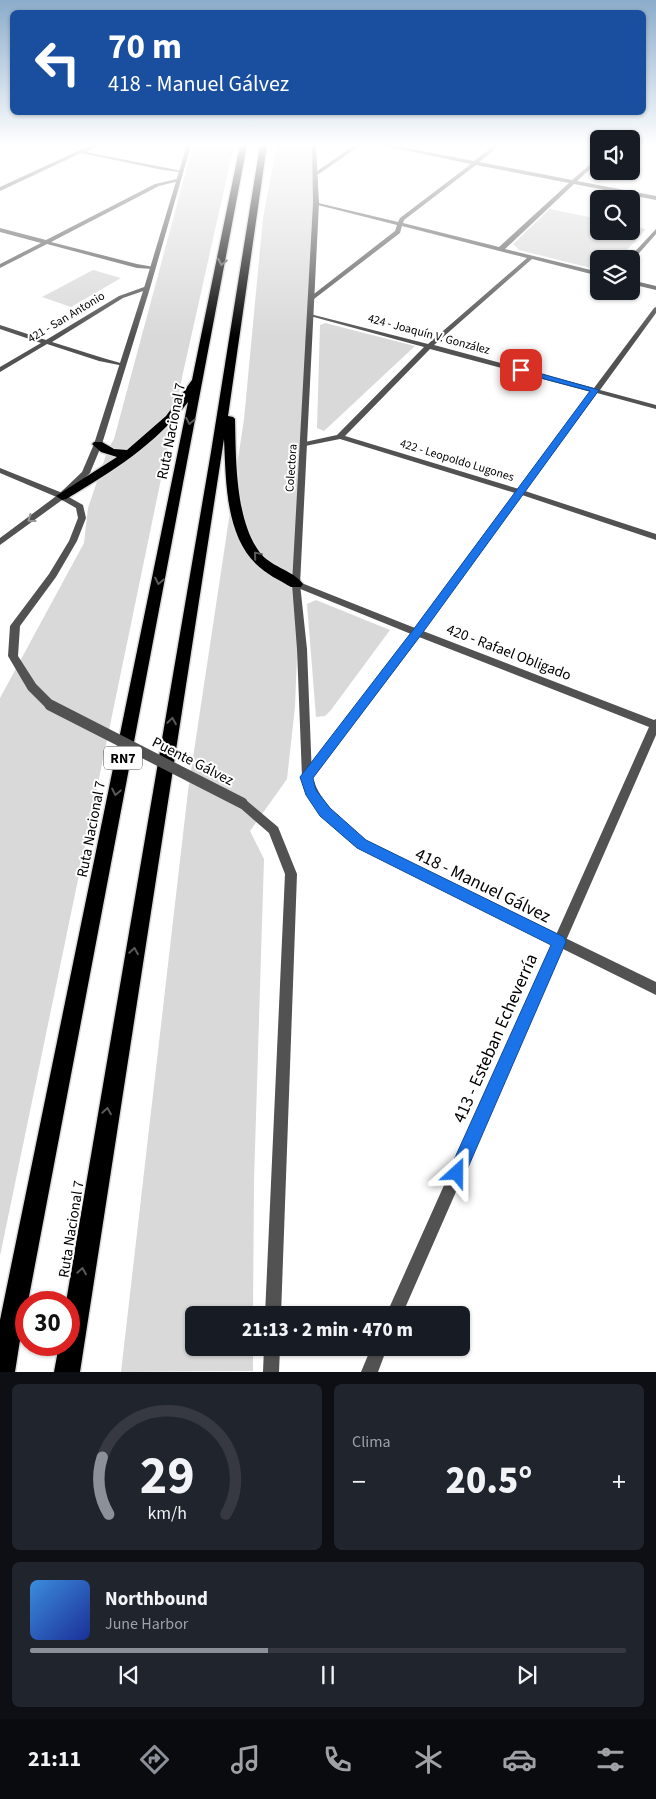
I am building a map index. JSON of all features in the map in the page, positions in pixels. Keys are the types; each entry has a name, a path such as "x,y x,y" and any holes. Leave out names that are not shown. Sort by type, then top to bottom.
{"highway":[{"name":"Ruta Nacional 7","path":"2,1372 232,209"},
{"name":"Ruta Nacional 7","path":"67,1372 110,1092 227,392 254,209"},
{"path":"62,496 112,467 175,411 188,395 201,368"},
{"path":"227,392 230,449 240,526 256,556 269,568 296,584"},
{"path":"98,444 103,450 110,453 129,453"}],"street":[{"path":"0,266 110,209"},
{"path":"0,542 62,496 86,473 98,444 147,288 169,209"},
{"name":"Colectora","path":"310,791 307,777 302,649 296,584 312,315 316,209"},
{"path":"342,209 590,272"},
{"path":"312,298 398,232 402,219 415,209"},
{"path":"501,249 544,209"},
{"path":"0,230 137,266 152,268"},
{"path":"639,250 656,231"},
{"path":"340,437 429,346 531,257"},
{"path":"640,284 656,288"},
{"name":"421 - San Antonio","path":"0,370 121,297 147,288"},
{"path":"307,777 656,309"},
{"name":"424 - Joaquín V. González","path":"312,315 656,407"},
{"path":"0,327 122,365"},
{"name":"422 - Leopoldo Lugones","path":"305,444 340,437 520,492 656,537"},
{"path":"0,470 62,496"},
{"name":"Puente Gálvez","path":"62,496 80,507 82,518 73,541 53,575 15,626 13,656 32,687 50,705 242,803 274,830 291,874 273,1306"},
{"name":"420 - Rafael Obligado","path":"296,584 369,614 656,724"},
{"name":"413 - Esteban Echeverría","path":"398,1306 656,724"},
{"name":"418 - Manuel Gálvez","path":"310,791 325,812 361,844 656,989"},
{"path":"271,1372 272,1356"},
{"path":"369,1372 376,1356"}],"shaded area":[{"path":"176,209 220,209 183,373 0,1256 0,698 84,543 88,508 108,449 114,439"},
{"path":"265,209 315,209 295,707 287,779 250,831 264,859 254,1181 253,1306 185,1306 185,1356 253,1356 253,1371 121,1372 188,791 244,419"},
{"path":"550,209 590,217 590,240 636,240 627,250 590,250 590,268 519,250 513,244"},
{"path":"640,228 646,229 640,236"},
{"path":"93,270 121,278 71,307 42,297"},
{"path":"325,323 415,346 324,431 317,428 320,325"},
{"path":"316,600 390,630 331,710 325,716 316,717 307,604"}],"route":[{"path":"457,1173 559,942 361,844 325,812 310,791 307,777 417,632 595,390 521,370"}]}
